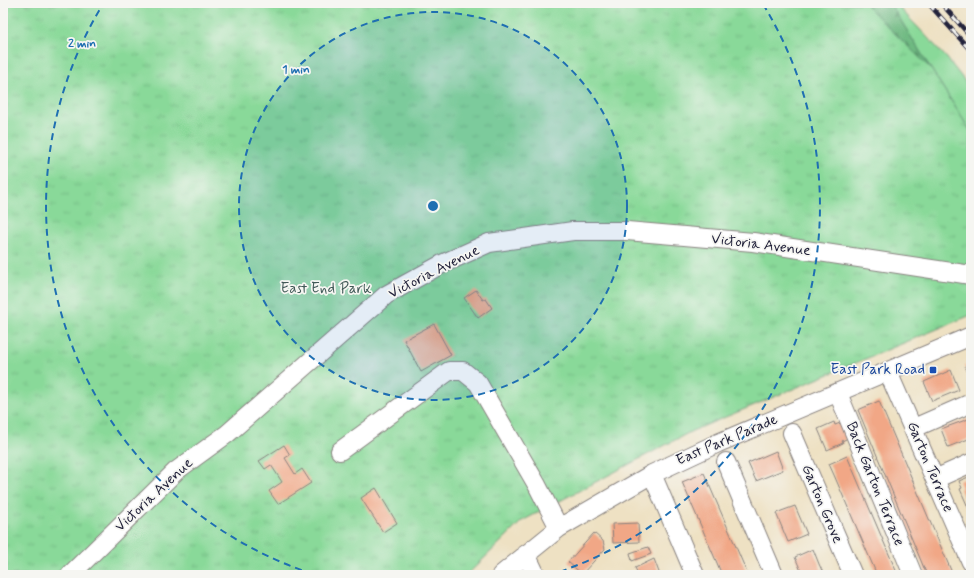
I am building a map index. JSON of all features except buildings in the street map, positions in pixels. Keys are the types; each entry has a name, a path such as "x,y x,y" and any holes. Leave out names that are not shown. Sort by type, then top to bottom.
{"street":[{"name":"Victoria Avenue","path":"70,575 176,471 227,434 386,295 442,264 489,243 573,232 627,231 753,242 971,275"},
{"name":"East Park Parade","path":"501,575 559,528 652,474 718,443 971,336"},
{"path":"340,452 449,371 463,371 478,382 537,485 559,528"},
{"name":"Garton Terrace","path":"888,372 914,428 971,562"},
{"name":"Back Garton Terrace","path":"838,393 913,575"},
{"path":"914,428 971,403"},
{"name":"Garton Grove","path":"792,433 853,575"},
{"path":"726,462 774,575"},
{"path":"935,479 971,463"},
{"path":"652,474 695,575"},
{"path":"526,554 536,575"}],"green space":[{"name":"East End Park","path":"3,3 864,3 931,69 971,132 971,315 692,431 522,521 467,575 3,575"},
{"path":"849,3 890,3 931,69 883,39"},
{"path":"864,3 895,3 946,57 971,89 971,132 931,69"}],"railway":[{"path":"928,3 971,51"},
{"path":"941,3 971,37"}],"place":[{"name":"East Park Road","path":"933,370"}]}
